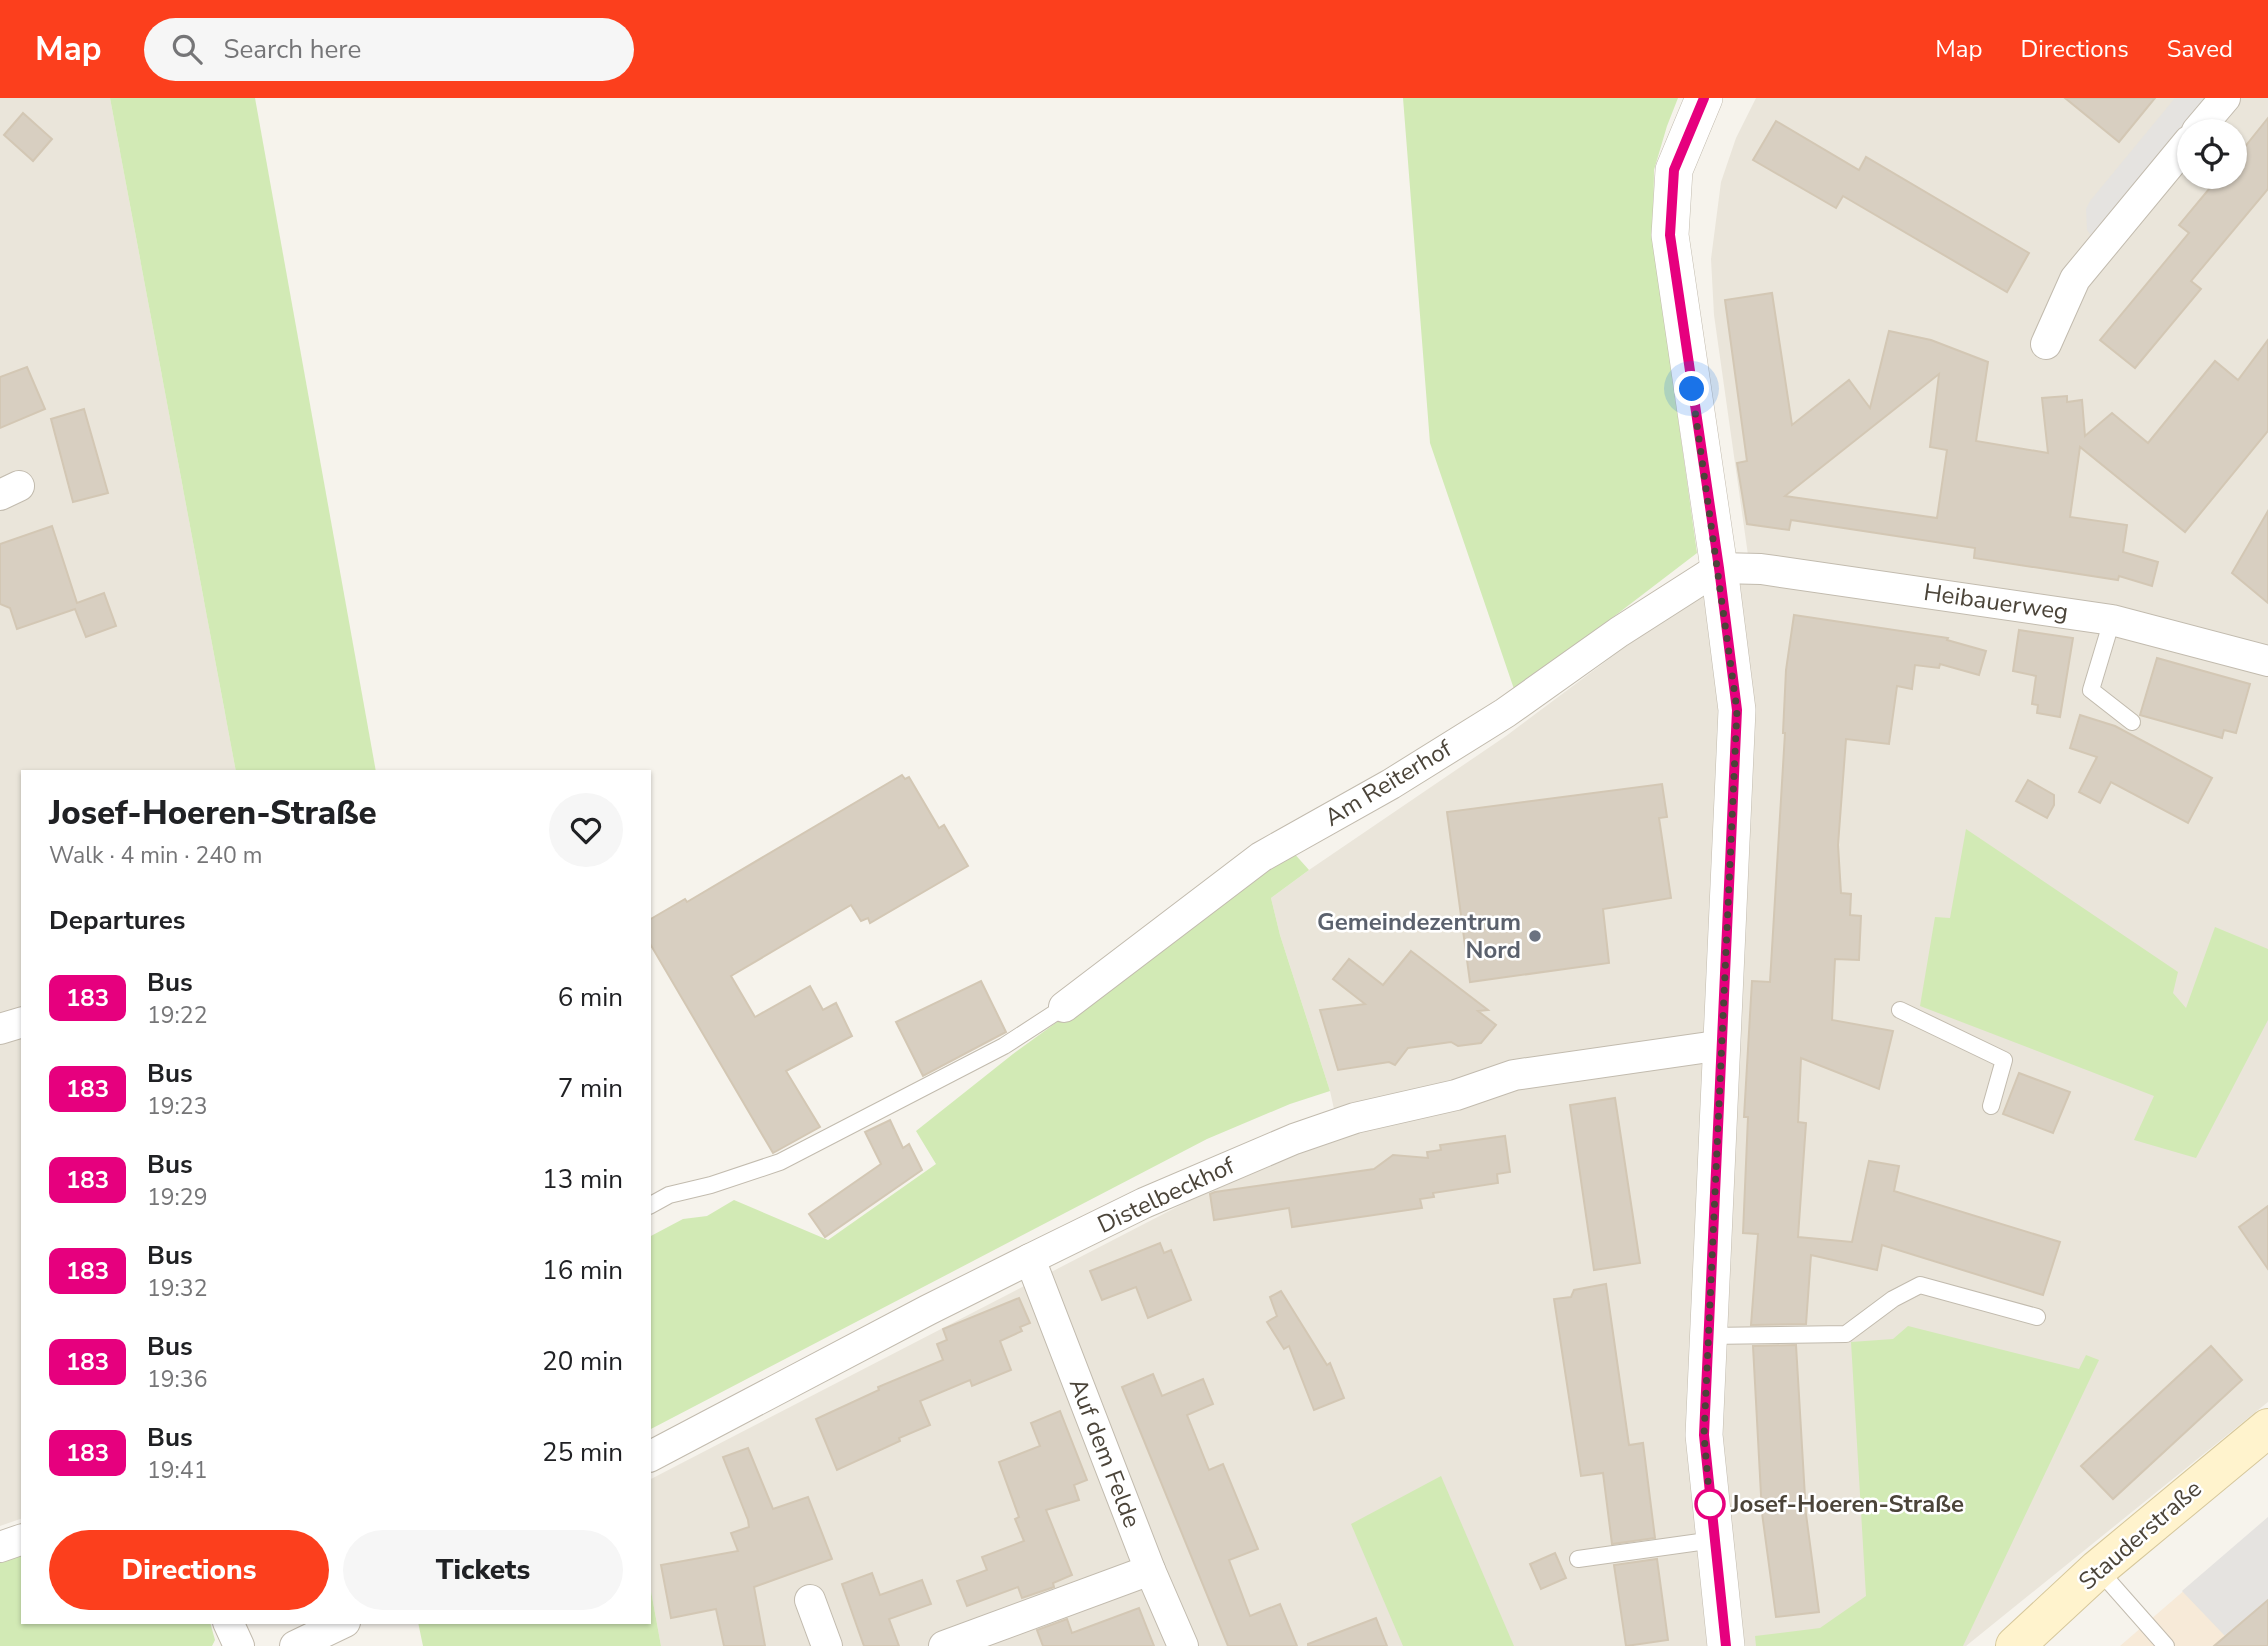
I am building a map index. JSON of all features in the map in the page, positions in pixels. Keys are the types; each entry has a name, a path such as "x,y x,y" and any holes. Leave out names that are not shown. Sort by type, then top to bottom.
{"main road":[{"name":"Stauderstraße","path":"2015,1646 2098,1569 2268,1428"}],"street":[{"path":"1704,98 1674,170 1670,235 1737,710 1704,1435 1726,1646"},
{"path":"2207,119 2225,98"},
{"path":"2046,344 2075,279 2177,156"},
{"name":"Heibauerweg","path":"1719,568 1761,569 2112,620 2268,661"},
{"name":"Am Reiterhof","path":"1064,1007 1261,857 1391,784 1505,713 1619,632 1719,568"},
{"path":"0,1029 21,1023"},
{"name":"Distelbeckhof","path":"651,1456 1030,1259 1144,1203 1294,1139 1355,1118 1457,1095 1514,1075 1723,1045"},
{"name":"Auf dem Felde","path":"1030,1259 1150,1570 1183,1646"},
{"path":"0,1547 21,1540"},
{"path":"944,1646 1150,1570"},
{"path":"810,1600 827,1646"},
{"path":"229,1624 239,1646"},
{"path":"295,1646 341,1624"}],"lane":[{"path":"2112,620 2091,690 2132,722"},
{"path":"651,1205 669,1195 711,1185 780,1162 1004,1046 1064,1007"},
{"path":"1900,1010 2004,1060 1991,1106"},
{"path":"1708,1336 1846,1334 1893,1299 1920,1285 2037,1317"},
{"path":"1578,1559 1714,1540"},
{"path":"2098,1569 2166,1646"}],"shaded area":[{"path":"0,98 110,98 236,770 21,770 21,1519 0,1526"},
{"path":"1756,98 2268,98 2268,1402 1966,1646 661,1646 651,1591 651,1479 1233,1178 1340,1136 1330,1091 1280,935 1271,898 1506,736 1748,555 1714,315 1711,259 1721,182 1736,138"},
{"path":"2175,98 2208,98 2191,119 2177,119 2177,136 2094,239 2087,230 2086,209"},
{"path":"2268,1517 2268,1600 2225,1636 2182,1591"},
{"path":"2268,1518 2268,1646 2120,1646"}],"green space":[{"path":"110,98 255,98 376,770 236,770"},
{"path":"1403,98 1678,98 1654,170 1653,239 1697,553 1515,692 1430,443"},
{"path":"1966,829 2178,972 2173,993 2186,1008 2215,927 2268,949 2268,1020 2196,1158 2134,1140 2154,1096 1920,1006 1935,917 1950,918"},
{"path":"1292,851 1309,870 1271,898 1280,935 1330,1091 1290,1104 1207,1139 651,1429 651,1236 683,1219 707,1216 734,1200 828,1240 936,1164 916,1131 1013,1054"},
{"path":"1908,1326 2079,1369 2086,1355 2099,1360 1963,1646 1756,1646 1755,1636 1820,1628 1866,1596 1851,1342 1893,1339"},
{"path":"1441,1476 1514,1646 1403,1646 1351,1524"},
{"path":"21,1553 21,1624 211,1624 215,1640 212,1646 0,1646 0,1560"},
{"path":"651,1591 661,1646 423,1646 418,1624 651,1624"}],"building":[{"path":"2065,98 2155,98 2119,142"},
{"path":"23,113 52,139 33,161 4,135"},
{"path":"2268,118 2268,189 2191,281 2201,289 2135,368 2100,340 2189,233 2179,225 2209,189 2247,189 2247,144"},
{"path":"1776,121 1859,170 1866,157 2029,253 2007,292 1843,196 1836,208 1753,160"},
{"path":"1772,293 1792,425 1849,380 1870,408 1889,331 1931,340 1988,362 1976,441 2048,453 2042,398 2067,396 2067,402 2082,400 2085,436 2112,413 2148,443 2215,361 2238,380 2268,340 2268,431 2185,532 2080,447 2070,517 2127,525 2123,552 2158,562 2152,586 2119,576 2118,580 1974,558 1975,548 1791,520 1789,530 1747,524 1737,463 1747,461 1725,300","holes":["1939,374 1930,447 1947,450 1937,518 1785,496"]},
{"path":"27,367 45,409 0,428 0,377"},
{"path":"84,409 108,493 73,502 51,419"},
{"path":"2268,511 2268,603 2232,573"},
{"path":"52,526 77,603 104,593 116,626 86,637 75,609 17,629 10,608 0,604 0,544"},
{"path":"1794,615 1948,638 1947,640 1986,651 1979,675 1940,664 1939,668 1915,665 1912,689 1897,686 1889,744 1846,739 1838,845 1841,893 1851,894 1850,915 1861,916 1859,960 1835,959 1832,1020 1893,1031 1879,1089 1801,1058 1798,1122 1806,1123 1798,1237 1852,1242 1869,1161 1899,1166 1894,1191 2060,1242 2043,1295 1882,1245 1877,1270 1811,1255 1806,1324 1751,1325 1758,1234 1743,1233 1748,1117 1744,1117 1752,981 1770,982 1785,733 1786,670"},
{"path":"2019,630 2073,638 2060,717 2037,713 2038,705 2032,704 2036,676 2013,671"},
{"path":"2157,658 2250,684 2236,733 2224,730 2222,738 2140,715"},
{"path":"2080,715 2115,726 2212,778 2188,823 2111,782 2100,803 2079,792 2097,757 2070,748"},
{"path":"902,775 905,779 909,777 939,828 944,825 968,866 870,923 868,918 861,921 851,905 731,976 755,1017 810,986 823,1010 836,1003 852,1036 786,1071 820,1127 773,1153 651,945 651,919 685,899 687,902"},
{"path":"2028,780 2054,795 2054,805 2047,818 2016,801"},
{"path":"1662,784 1667,817 1659,818 1671,898 1603,909 1609,963 1470,982 1447,812"},
{"path":"1411,951 1488,1010 1478,1011 1496,1025 1481,1043 1458,1046 1451,1042 1408,1048 1395,1065 1389,1062 1338,1070 1320,1010 1365,1004 1333,979 1349,959 1383,985"},
{"path":"981,981 1006,1032 923,1076 896,1022"},
{"path":"2019,1073 2070,1092 2053,1133 2003,1114"},
{"path":"1615,1098 1640,1263 1594,1270 1570,1105"},
{"path":"890,1120 903,1148 909,1144 922,1170 825,1237 809,1214 881,1164 865,1132"},
{"path":"1505,1136 1510,1172 1497,1174 1498,1183 1433,1193 1434,1197 1420,1199 1422,1208 1292,1227 1289,1208 1214,1220 1210,1194 1215,1192 1374,1169 1393,1155 1428,1158 1427,1152 1441,1150 1440,1145"},
{"path":"2268,1206 2268,1269 2239,1227"},
{"path":"1160,1243 1164,1253 1171,1250 1191,1300 1148,1318 1136,1287 1102,1300 1090,1271"},
{"path":"1606,1284 1629,1445 1643,1443 1655,1538 1612,1544 1603,1473 1581,1476 1554,1299 1571,1297 1574,1290"},
{"path":"1281,1291 1327,1365 1330,1363 1344,1398 1314,1410 1289,1346 1284,1349 1267,1322 1277,1316 1270,1297"},
{"path":"1019,1298 1030,1323 1020,1327 1022,1331 1000,1341 1011,1370 972,1386 970,1380 920,1401 930,1425 837,1470 816,1419 879,1390 878,1387 943,1360 937,1344 947,1340 943,1329"},
{"path":"1796,1345 1806,1514 1819,1612 1776,1617 1762,1513 1753,1346"},
{"path":"2211,1346 2242,1380 2113,1499 2081,1466"},
{"path":"1153,1374 1162,1396 1203,1379 1213,1404 1187,1415 1209,1470 1223,1464 1258,1549 1229,1560 1250,1616 1280,1604 1297,1646 1228,1646 1122,1387"},
{"path":"1060,1411 1087,1480 1074,1485 1079,1500 1046,1510 1072,1575 1053,1583 1054,1587 1022,1598 1018,1587 967,1606 957,1581 987,1570 982,1557 1024,1541 1015,1519 1019,1517 999,1462 1040,1446 1031,1423"},
{"path":"748,1448 773,1509 808,1497 832,1559 754,1587 765,1646 724,1646 716,1609 671,1618 661,1565 738,1551 731,1533 749,1527 748,1520 723,1457"},
{"path":"1555,1553 1566,1578 1541,1589 1530,1564"},
{"path":"1657,1559 1668,1640 1626,1646 1614,1565"},
{"path":"872,1573 880,1595 922,1580 931,1604 889,1619 899,1646 864,1646 842,1584"},
{"path":"2268,1600 2268,1646 2214,1646"},
{"path":"1139,1608 1154,1646 1043,1646 1037,1630 1067,1619 1072,1633"},
{"path":"1376,1618 1387,1646 1308,1646 1308,1644"}],"bus line":[{"name":"183","path":"1704,98 1674,170 1670,235 1737,710 1704,1435 1726,1646"}],"place":[{"name":"Gemeindezentrum Nord","path":"1535,936"},
{"name":"Josef-Hoeren-Straße","path":"1710,1504"}],"route":[{"path":"1692,389 1737,710 1704,1435 1710,1504"}]}
